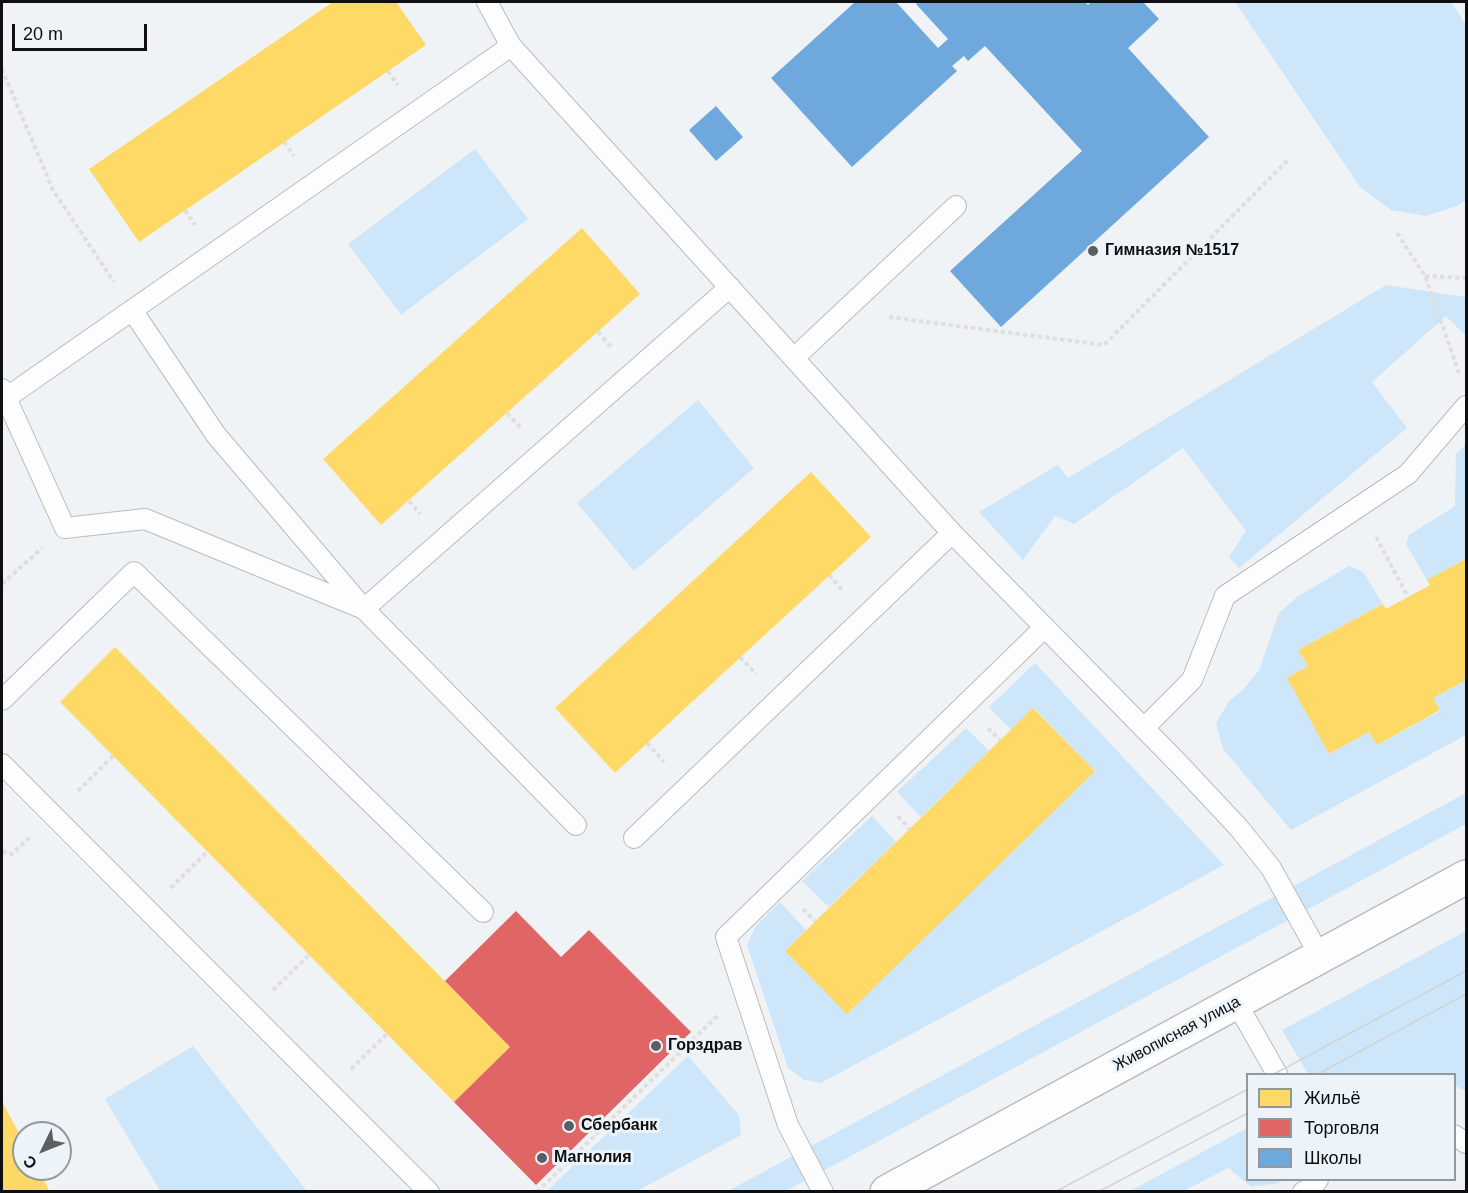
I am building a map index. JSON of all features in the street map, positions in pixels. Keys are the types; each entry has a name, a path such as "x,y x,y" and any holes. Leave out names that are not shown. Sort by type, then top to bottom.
{"street":[{"name":"Живописная улица","path":"887,1191 1467,877"}],"lane":[{"path":"488,2 511,46 952,533 1239,828 1271,868 1320,956"},
{"path":"364,609 145,519 65,528 4,394 132,310 511,46"},
{"path":"794,358 956,206"},
{"path":"364,609 730,286"},
{"path":"132,310 216,435 364,609 576,825"},
{"path":"1144,728 1192,680 1225,596 1407,474 1467,405"},
{"path":"634,838 952,533"},
{"path":"2,700 134,572 483,912"},
{"path":"823,1191 788,1125 726,937 1044,628"},
{"path":"2,764 429,1191"},
{"path":"1236,1002 1276,1073"},
{"path":"1303,1191 1311,1188 1316,1181"}],"path":[{"path":"2,69 53,190 132,310"},
{"path":"846,311 1104,345 1289,159"},
{"path":"1397,233 1425,276 1462,382"},
{"path":"1425,276 1467,278"},
{"path":"1360,506 1408,597"},
{"path":"2,584 65,528"},
{"path":"53,816 114,756"},
{"path":"148,911 207,852"},
{"path":"250,1013 309,955"},
{"path":"329,1092 387,1034"},
{"path":"537,1191 693,1040"}],"shaded area":[{"path":"1235,2 1451,2 1466,25 1466,200 1457,206 1426,216 1391,210 1360,187"},
{"path":"475,149 528,219 401,315 348,244"},
{"path":"1386,285 1466,297 1466,336 1446,316 1372,382 1407,428 1239,568 1229,557 1246,531 1183,448 1074,524 1055,516 1023,560 979,512 1058,465 1068,478"},
{"path":"698,400 754,468 634,571 577,503"},
{"path":"1466,444 1466,559 1427,580 1406,544 1409,535 1455,506 1456,454"},
{"path":"1349,566 1363,572 1383,604 1298,650 1308,666 1329,754 1369,732 1377,745 1440,711 1433,698 1466,680 1466,735 1291,830 1223,749 1216,723 1229,701 1243,690 1259,670 1279,613 1297,597"},
{"path":"1035,663 1224,865 821,1083 804,1080 788,1068 747,945 755,927 780,902 806,930 785,951 1095,771 1034,708 1011,730 989,707"},
{"path":"966,728 989,751 921,817 897,792"},
{"path":"1466,793 1466,824 786,1191 726,1192"},
{"path":"872,816 896,842 829,907 802,881"},
{"path":"1466,931 1466,971 1459,975 1466,973 1466,1091 1456,1086 1456,1073 1307,1073 1282,1030"},
{"path":"193,1046 307,1191 160,1191 105,1099"},
{"path":"688,1056 739,1115 741,1135 637,1191 547,1191"},
{"path":"1246,1129 1246,1181 1282,1181 1251,1187 1228,1168 1184,1191 1130,1191"}],"building: Жильё":[{"path":"333,2 396,2 426,45 139,242 89,169"},
{"path":"582,228 640,294 381,525 323,459"},
{"path":"811,472 871,537 615,773 555,708"},
{"path":"1466,559 1466,680 1433,698 1440,710 1377,745 1369,732 1329,754 1287,678 1308,666 1298,650 1383,604 1386,609 1430,585 1427,580"},
{"path":"115,647 510,1047 454,1102 60,702"},
{"path":"1033,708 1095,771 847,1014 785,951"},
{"path":"2,1101 12,1121 12,1181 44,1181 50,1192 2,1192"}],"building: Торговля":[{"path":"516,911 561,957 589,930 691,1032 536,1185 454,1102 510,1047 445,981"}],"building: Школы":[{"path":"855,2 896,2 938,48 948,39 916,4 918,2 1085,2 1088,5 1091,2 1143,2 1159,19 1128,48 1209,137 1001,327 950,271 1082,151 985,46 968,61 964,56 952,66 957,71 852,167 771,78"},
{"path":"716,106 743,137 716,161 689,130"}],"tram line":[{"path":"1276,1073 1466,971"},
{"path":"1320,1073 1466,994"},
{"path":"1055,1192 1246,1090"},
{"path":"1098,1192 1246,1114"}],"place":[{"name":"Гимназия №1517","path":"1093,251"},
{"name":"Горздрав","path":"656,1046"},
{"name":"Сбербанк","path":"569,1126"},
{"name":"Магнолия","path":"542,1158"}]}
